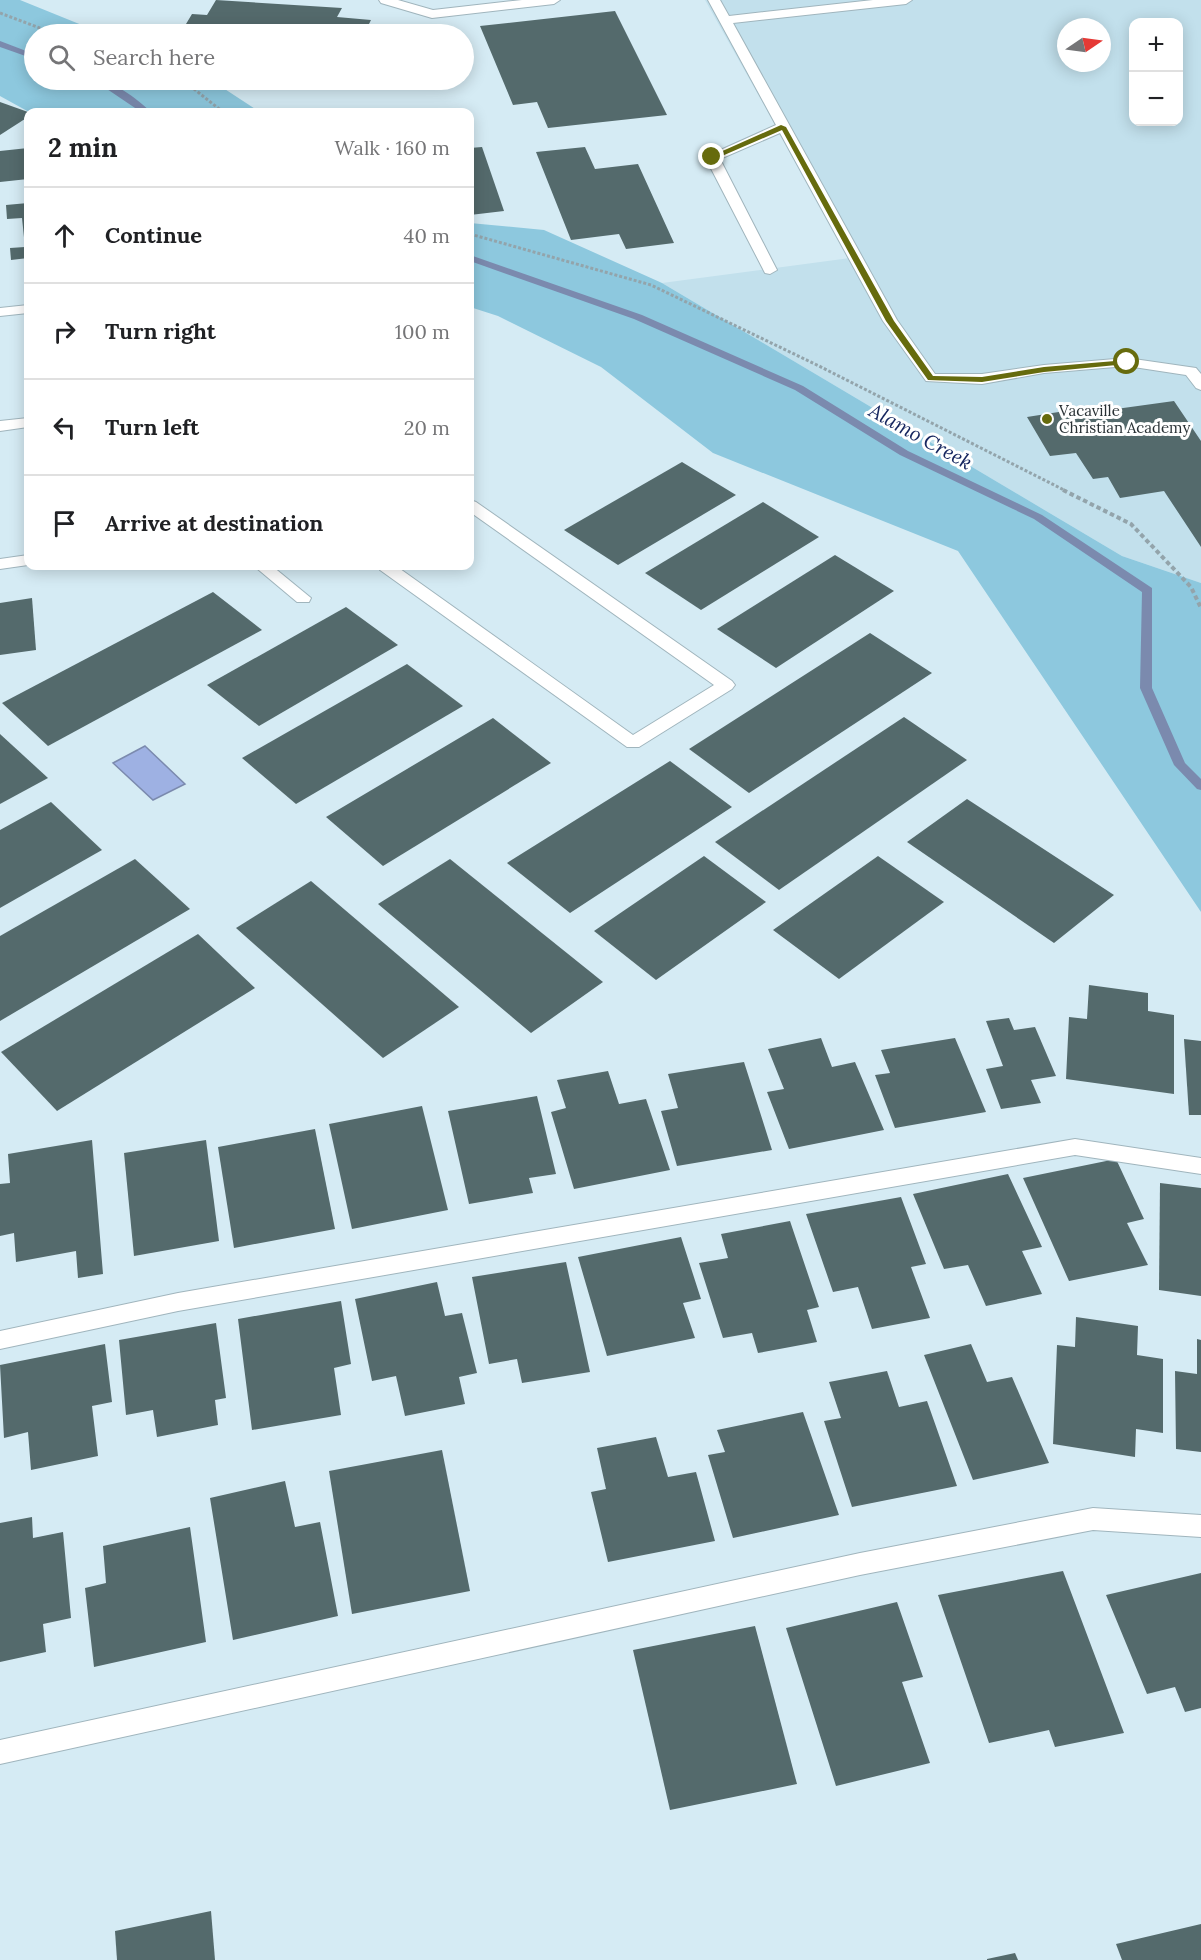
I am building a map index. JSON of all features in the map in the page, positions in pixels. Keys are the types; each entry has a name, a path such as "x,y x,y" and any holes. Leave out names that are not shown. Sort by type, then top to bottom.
{"lane":[{"path":"385,0 432,14 554,0"},
{"path":"714,0 890,321 931,378 982,379 1044,369 1127,362 1191,371 1201,385"},
{"path":"725,20 906,0"},
{"path":"770,270 712,157 783,127"},
{"path":"0,312 24,309"},
{"path":"0,426 24,423"},
{"path":"393,570 633,743 726,685 474,508"},
{"path":"0,564 24,561"},
{"path":"267,570 303,598"},
{"path":"0,1340 178,1302 1076,1147 1201,1166"},
{"path":"0,1752 860,1564 1093,1518 1201,1526"}],"path":[{"path":"0,14 28,24"},
{"path":"195,90 218,108"},
{"path":"474,235 651,285 819,366 1131,524 1191,587 1201,608"}],"shaded area":[{"path":"0,0 20,0 79,24 24,24 24,90 226,90 254,108 24,109 0,96"},
{"name":"Vacaville Christian Academy","path":"705,0 1201,0 1201,583 1122,556 662,283 850,258"},
{"path":"474,223 544,230 662,283 1122,556 1201,583 1201,912 958,551 713,453 601,367 498,316 474,308"},
{"path":"145,746 185,784 153,800 113,763"}],"building":[{"path":"216,0 342,8 337,17 371,20 369,24 186,24 192,14 207,15"},
{"path":"615,11 667,115 548,128 537,102 513,105 480,26"},
{"path":"0,102 24,111 24,120 0,135"},
{"path":"482,147 504,211 474,215 474,148"},
{"path":"585,147 595,169 638,164 674,243 626,249 619,234 571,240 536,152"},
{"path":"24,148 24,179 0,182 0,151"},
{"path":"24,203 24,237 22,218 7,219 6,205"},
{"path":"24,247 24,258 11,260 10,248"},
{"path":"1174,401 1201,441 1201,547 1164,491 1120,498 1108,477 1093,479 1076,453 1050,456 1027,417 1084,408 1087,413"},
{"path":"682,462 736,495 618,565 564,530"},
{"path":"763,502 819,537 701,610 645,573"},
{"path":"835,555 894,591 776,668 717,629"},
{"path":"213,592 262,630 48,746 2,703"},
{"path":"32,598 36,650 0,655 0,603"},
{"path":"346,607 398,645 259,726 207,685"},
{"path":"870,633 932,673 749,793 689,749"},
{"path":"407,664 463,706 296,804 242,758"},
{"path":"904,717 967,760 779,890 715,842"},
{"path":"493,718 551,763 383,866 326,817"},
{"path":"0,734 48,778 0,804"},
{"path":"670,761 732,807 570,913 507,863"},
{"path":"967,799 1114,895 1054,943 907,842"},
{"path":"51,802 102,850 0,908 0,830"},
{"path":"704,856 766,902 656,980 594,931"},
{"path":"878,856 944,902 839,979 773,930"},
{"path":"135,859 190,909 0,1021 0,936"},
{"path":"450,859 603,982 531,1033 378,904"},
{"path":"311,881 459,1007 383,1058 236,928"},
{"path":"198,934 255,988 57,1111 1,1052"},
{"path":"1089,985 1148,993 1148,1011 1174,1015 1174,1094 1066,1079 1069,1017 1087,1019"},
{"path":"1009,1018 1014,1030 1035,1027 1056,1076 1031,1080 1041,1103 1001,1109 986,1069 1003,1066 986,1021"},
{"path":"821,1038 832,1067 855,1062 884,1130 789,1149 767,1092 784,1089 768,1049"},
{"path":"955,1038 986,1112 895,1128 875,1075 890,1073 881,1050"},
{"path":"1184,1039 1201,1041 1201,1115 1189,1115"},
{"path":"744,1062 772,1150 677,1166 661,1111 678,1108 668,1074"},
{"path":"608,1071 619,1104 646,1099 670,1170 574,1189 551,1112 566,1108 557,1080"},
{"path":"537,1096 556,1174 529,1178 533,1193 469,1204 448,1111"},
{"path":"422,1106 448,1210 352,1229 329,1124"},
{"path":"315,1129 335,1229 234,1248 218,1147"},
{"path":"92,1140 103,1274 78,1278 76,1251 16,1262 14,1233 0,1236 0,1184 10,1183 8,1154"},
{"path":"206,1140 219,1241 134,1256 124,1153"},
{"path":"1116,1159 1144,1219 1127,1223 1148,1265 1069,1281 1023,1178"},
{"path":"1008,1174 1042,1247 1022,1251 1042,1294 986,1306 968,1265 944,1269 913,1194"},
{"path":"1160,1183 1201,1188 1201,1296 1159,1290"},
{"path":"901,1197 926,1264 911,1267 930,1318 872,1329 858,1287 833,1292 806,1214"},
{"path":"790,1221 819,1307 807,1310 817,1342 758,1353 752,1333 723,1338 699,1263 728,1258 721,1234"},
{"path":"681,1237 701,1299 683,1303 695,1338 607,1356 578,1257"},
{"path":"566,1262 590,1372 522,1383 517,1359 489,1364 472,1277"},
{"path":"437,1282 445,1316 462,1313 477,1373 459,1377 465,1404 405,1416 396,1376 372,1381 355,1299"},
{"path":"341,1301 351,1364 334,1368 341,1415 252,1430 238,1319"},
{"path":"1076,1317 1138,1326 1137,1355 1163,1359 1163,1433 1136,1429 1135,1457 1053,1444 1057,1345 1075,1347"},
{"path":"216,1323 226,1398 215,1400 218,1425 157,1437 153,1410 126,1415 119,1340"},
{"path":"1197,1339 1201,1340 1201,1452 1176,1449 1175,1371 1197,1374"},
{"path":"105,1344 112,1402 92,1406 98,1456 31,1470 28,1432 4,1438 0,1365"},
{"path":"971,1344 987,1382 1012,1377 1049,1463 973,1480 924,1355"},
{"path":"887,1371 899,1407 927,1401 957,1486 852,1507 824,1421 841,1418 829,1382"},
{"path":"803,1412 839,1515 733,1538 708,1455 725,1452 717,1430"},
{"path":"656,1437 668,1477 696,1472 715,1541 608,1562 591,1492 606,1489 597,1448"},
{"path":"442,1450 470,1591 352,1614 329,1471"},
{"path":"285,1481 295,1527 320,1522 338,1616 233,1640 210,1498"},
{"path":"32,1517 33,1538 63,1532 71,1618 43,1624 46,1652 0,1662 0,1523"},
{"path":"190,1527 206,1642 94,1667 85,1588 106,1583 103,1546"},
{"path":"1063,1571 1124,1733 1055,1747 1049,1730 989,1743 938,1595"},
{"path":"1201,1573 1201,1708 1185,1712 1175,1687 1147,1694 1106,1595"},
{"path":"897,1602 923,1677 902,1682 930,1763 836,1786 786,1628"},
{"path":"755,1626 797,1784 670,1810 633,1650"},
{"path":"211,1911 215,1960 117,1960 115,1931"},
{"path":"1201,1924 1201,1960 1122,1960 1116,1944"},
{"path":"1015,1953 1018,1960 987,1960 987,1959"}],"waterway":[{"name":"Alamo Creek","path":"0,44 24,53"},
{"name":"Alamo Creek","path":"114,90 140,108"},
{"name":"Alamo Creek","path":"474,259 638,317 799,388 904,453 1038,517 1148,591 1146,688 1180,765 1201,786"}],"place":[{"name":"Vacaville Christian Academy","path":"1047,419"}],"route":[{"path":"712,157 783,127 890,321 931,378 982,379 1044,369 1127,362"}]}
